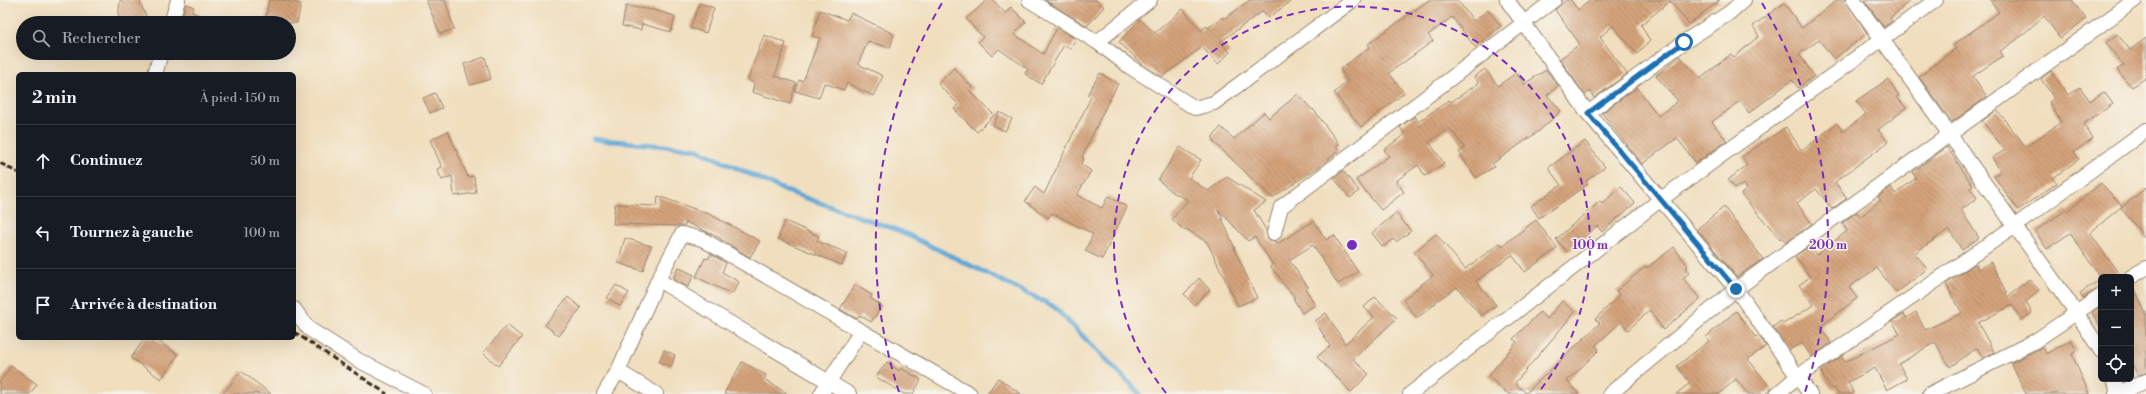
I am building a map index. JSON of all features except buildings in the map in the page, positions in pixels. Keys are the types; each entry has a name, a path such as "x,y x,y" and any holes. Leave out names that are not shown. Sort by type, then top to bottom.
{"street":[{"path":"173,16 178,0"},
{"path":"1029,0 1097,42 1130,67 1195,108 1214,103 1353,0"},
{"path":"1097,42 1150,0"},
{"path":"1507,0 1588,113 1736,289 1810,394"},
{"path":"1274,233 1281,207 1554,0"},
{"path":"1588,113 1684,42 1729,13 1744,0"},
{"path":"1854,0 2076,312 2098,346"},
{"path":"1410,394 1660,200 1936,0"},
{"path":"1610,394 1736,289 2135,0"},
{"path":"156,72 159,60"},
{"path":"1777,394 1797,377 2015,226 2146,130"},
{"path":"604,394 618,372 658,280 682,234 702,239 970,394"},
{"path":"2134,275 2146,268"},
{"path":"658,280 825,389 849,394"},
{"path":"1930,394 2035,341 2098,298"},
{"path":"296,312 309,329 358,360 424,394"},
{"path":"825,389 861,331"},
{"path":"618,372 656,394"},
{"path":"2115,382 2117,394 2146,382"}],"waterway":[{"path":"593,139 696,149 786,191 900,231 1053,306 1140,394"}],"railway":[{"path":"0,163 16,172"},
{"path":"296,333 387,394"}],"route":[{"path":"1684,42 1588,113 1736,289"}]}
